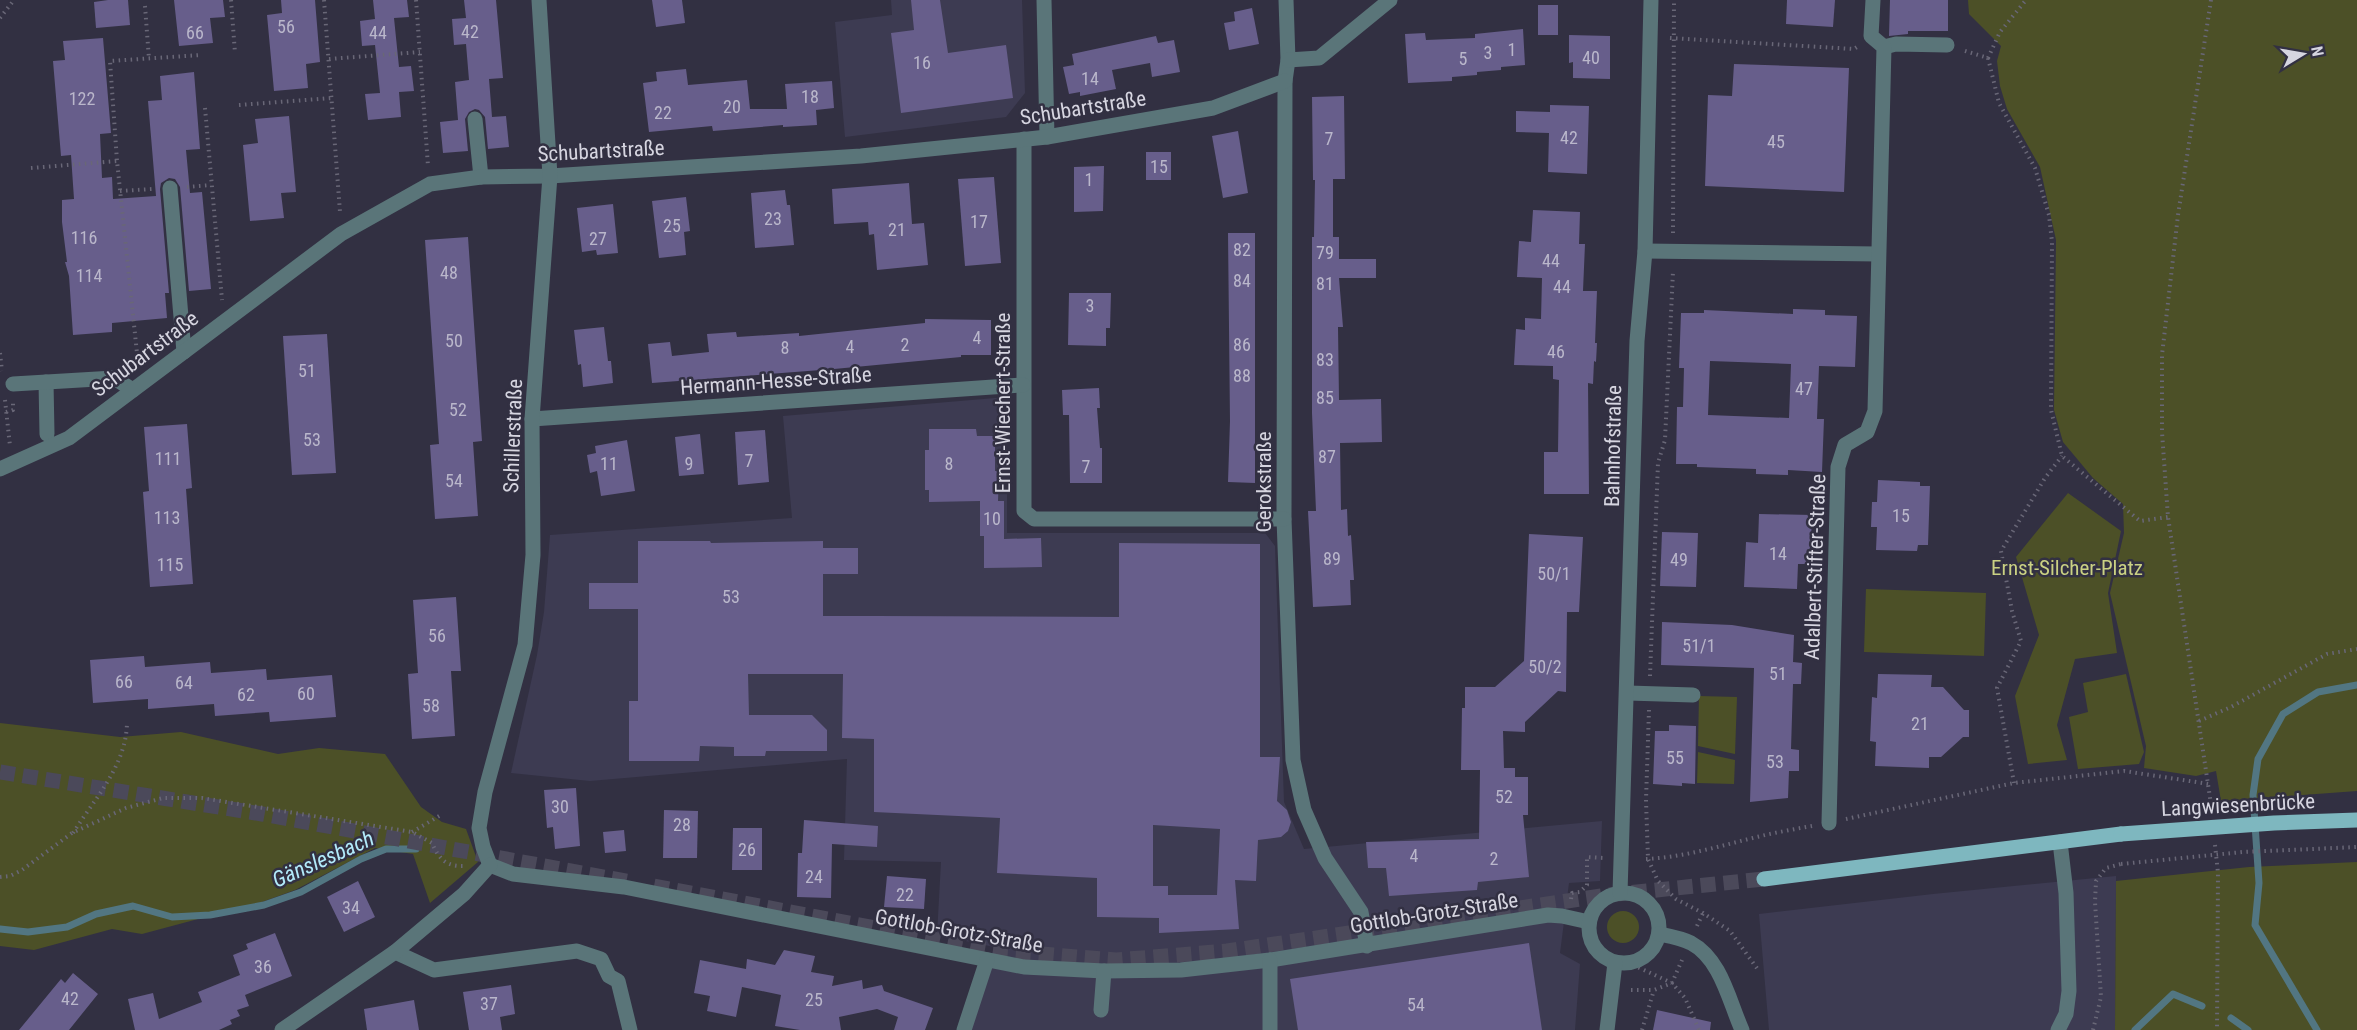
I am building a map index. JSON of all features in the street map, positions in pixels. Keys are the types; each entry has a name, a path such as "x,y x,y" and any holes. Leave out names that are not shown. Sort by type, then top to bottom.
{"main road":[{"name":"Langwiesenbrücke","path":"1764,879 2121,834 2274,823 2357,820"}],"street":[{"name":"Schillerstraße","path":"490,865 479,828 485,792 525,645 533,555 532,419 550,176 538,0"},
{"path":"1044,0 1047,137"},
{"name":"Gerokstraße","path":"1286,0 1288,60 1285,81 1284,519 1293,760 1304,810 1324,858 1361,912 1367,946"},
{"path":"1288,60 1319,58 1390,0"},
{"name":"Bahnhofstraße","path":"1620,893 1628,693 1637,341 1645,251 1651,0"},
{"path":"1873,0 1871,36 1884,47 1896,44 1947,45"},
{"name":"Adalbert-Stifter-Straße","path":"1829,823 1839,467 1845,445 1867,432 1875,411 1884,47"},
{"name":"Schubartstraße","path":"6,467 69,438 341,234 430,184 481,177 550,176 861,156 1047,137 1212,108 1285,81"},
{"path":"475,119 481,177"},
{"name":"Ernst-Wiechert-Straße","path":"1024,139 1024,511 1034,519 1284,519"},
{"path":"170,188 184,352"},
{"path":"1645,251 1878,254"},
{"path":"6,383 114,378 137,388"},
{"path":"46,382 47,434"},
{"name":"Hermann-Hesse-Straße","path":"532,419 1023,385"},
{"path":"1628,693 1693,696"},
{"path":"2058,1030 2066,1014 2070,991 2066,893 2060,842"},
{"path":"282,1030 395,952 464,894 490,865"},
{"name":"Gottlob-Grotz-Straße","path":"490,865 513,874 624,887 1024,967 1104,971 1181,970 1367,946 1548,915 1589,922"},
{"path":"1620,893 1641,897 1650,904 1656,913 1659,934 1649,953 1622,963 1597,952 1591,943 1589,922 1600,902 1620,893"},
{"path":"1659,934 1690,942 1703,951 1715,966 1742,1030"},
{"path":"395,952 434,970 577,951 601,959 609,976 618,981 630,1030"},
{"path":"964,1030 987,960"},
{"path":"1270,960 1270,1030"},
{"path":"1607,1030 1622,963"},
{"path":"1101,1010 1104,971"}],"path":[{"path":"0,18 14,0"},
{"path":"231,0 235,52"},
{"path":"324,0 341,234"},
{"path":"416,0 430,184"},
{"path":"1674,0 1672,38 1673,250 1665,440 1658,463 1646,800 1648,859 1658,881 1676,899 1703,912 1730,931 1759,970"},
{"path":"2026,0 2000,32 1988,58 1999,103 2035,168 2049,215 2052,242 2051,410 2062,456 2139,521 2168,517"},
{"path":"2211,0 2178,215 2162,355 2162,432 2168,517 2209,784 2212,818"},
{"path":"146,6 149,59"},
{"path":"1649,39 1672,38 1854,49 1871,36"},
{"path":"1947,45 1988,58"},
{"path":"328,59 420,52"},
{"path":"137,388 110,61 201,55"},
{"path":"239,105 332,98"},
{"path":"205,108 224,322"},
{"path":"32,168 117,161"},
{"path":"0,353 6,383 6,467"},
{"path":"2014,783 1996,688 2021,641 2001,551 2045,478 2062,456"},
{"path":"2199,721 2231,707 2326,654 2357,650"},
{"path":"72,833 117,767 127,739 127,723"},
{"path":"1569,917 1572,893 1580,892 1587,885 1587,857 1648,859 1704,851 1762,836 2014,783 2124,771 2209,784"},
{"path":"0,877 10,876 22,870 72,833 126,808 163,798 202,798 412,832 432,843 438,858 455,867 490,865"},
{"path":"412,832 441,815"},
{"path":"2215,840 2218,873 2217,1030"},
{"path":"2093,1030 2101,997 2095,902 2096,880 2106,868 2121,864 2243,852 2357,847"},
{"path":"1622,963 1672,983 1685,998 1700,1030"},
{"path":"1642,1030 1654,990 1672,983"}],"shaded area":[{"path":"891,0 1022,0 1025,93 1006,117 845,137 835,22 892,15"},
{"path":"1007,397 1007,533 1265,533 1275,546 1284,802 1304,849 1602,821 1600,881 1569,883 1560,953 1580,964 1575,1030 968,1030 994,947 937,935 941,862 844,860 847,759 590,781 511,773 537,655 544,612 550,535 792,518 783,416"},
{"path":"2116,876 2115,1030 1769,1030 1759,914"}],"green space":[{"path":"1968,0 2357,0 2357,791 2221,801 2216,771 2196,776 2144,768 2146,746 2110,593 2124,533 2123,504 2093,478 2063,442 2054,410 2056,240 2040,167 2007,109 2000,86 1997,61 2001,46 1969,14"},
{"name":"Ernst-Silcher-Platz","path":"2068,493 2121,531 2108,593 2117,653 2075,659 2057,725 2067,760 2028,764 2015,696 2039,635 2016,557"},
{"path":"1866,589 1986,593 1984,656 1864,652"},
{"path":"2126,674 2144,752 2139,764 2078,769 2069,717 2088,712 2083,683"},
{"path":"1699,696 1737,697 1735,754 1698,746"},
{"path":"0,723 120,737 181,732 278,754 319,748 385,754 421,807 442,822 466,829 478,862 430,903 413,854 375,848 295,890 262,902 142,934 112,929 34,950 0,946"},
{"path":"1698,752 1735,760 1734,784 1697,783"},
{"path":"2357,862 2357,1030 2115,1030 2116,881 2249,867"},
{"path":"1623,911 1634,916 1639,927 1634,938 1623,943 1612,938 1607,927 1612,916"}],"building":[{"path":"128,0 130,25 96,28 94,2"},
{"path":"174,0 223,0 225,17 210,18 213,43 179,46"},
{"path":"281,0 315,0 320,62 306,64 308,88 274,91 267,15 282,13"},
{"path":"373,0 407,0 409,17 394,18 399,67 411,66 414,91 399,92 401,117 368,120 365,94 380,93 375,45 362,46 360,21 375,19"},
{"path":"464,0 496,0 503,78 489,79 492,117 506,116 509,147 488,149 485,117 475,109 469,112 465,119 468,151 443,153 440,122 458,120 455,82 469,80 466,44 454,45 452,19 466,18"},
{"path":"652,0 682,0 685,23 656,27"},
{"path":"911,0 940,0 948,53 1006,45 1013,98 901,113 891,33 914,30"},
{"path":"1787,0 1835,0 1833,27 1786,24"},
{"path":"1890,0 1948,0 1948,31 1908,31 1908,34 1889,36"},
{"path":"1538,5 1558,5 1558,35 1538,35"},
{"path":"1252,8 1259,44 1229,50 1224,23 1235,21 1234,12"},
{"path":"1523,29 1525,65 1477,72 1477,75 1452,77 1452,81 1408,83 1405,34 1425,33 1426,40 1475,38 1475,34"},
{"path":"1569,35 1610,36 1610,79 1573,78 1573,62 1569,63"},
{"path":"1156,36 1158,43 1174,40 1180,72 1152,77 1150,63 1112,70 1116,89 1080,96 1080,92 1069,94 1063,67 1074,65 1072,54"},
{"path":"103,38 111,133 100,134 102,178 112,177 113,199 156,196 148,101 162,100 160,76 194,72 200,149 186,150 190,193 202,192 211,289 189,291 180,187 175,179 169,178 161,183 160,189 169,293 165,293 167,318 112,323 112,332 73,335 62,222 62,200 74,199 71,155 61,156 53,61 65,60 63,41"},
{"path":"1734,64 1849,68 1844,192 1705,186 1708,95 1732,96"},
{"path":"686,69 688,85 747,80 750,109 787,109 785,84 832,81 834,108 816,110 817,125 783,127 783,125 713,131 712,126 649,132 643,83 657,81 656,72"},
{"path":"1344,96 1345,179 1333,179 1333,237 1339,237 1339,259 1376,259 1376,278 1339,278 1343,327 1338,327 1339,400 1381,399 1382,442 1340,443 1341,510 1347,509 1348,536 1351,535 1354,580 1350,580 1351,605 1313,607 1308,511 1316,511 1312,413 1312,237 1314,237 1315,180 1313,180 1312,97"},
{"path":"1550,105 1589,106 1587,174 1548,172 1549,133 1516,132 1516,111 1550,112"},
{"path":"289,116 296,192 281,193 284,218 250,221 243,145 258,143 255,119"},
{"path":"1238,131 1248,193 1223,198 1212,136"},
{"path":"1146,152 1171,152 1171,180 1146,180"},
{"path":"1104,166 1103,211 1074,212 1074,167"},
{"path":"994,177 1001,263 965,266 958,179"},
{"path":"909,183 912,224 924,223 928,265 877,270 874,234 869,235 868,222 834,224 832,189"},
{"path":"785,190 787,205 790,205 794,245 755,248 751,193"},
{"path":"686,197 690,231 684,232 686,255 659,258 652,201"},
{"path":"613,204 618,253 597,255 596,250 582,252 577,208"},
{"path":"1533,210 1580,212 1579,244 1585,244 1583,291 1597,291 1596,362 1594,361 1593,384 1588,383 1589,494 1544,494 1544,452 1558,452 1559,380 1553,379 1553,366 1514,365 1516,329 1525,330 1525,318 1541,319 1542,278 1517,277 1519,241 1531,242"},
{"path":"1228,233 1255,233 1255,483 1228,482 1230,421"},
{"path":"468,237 482,441 473,442 478,516 435,519 430,445 439,444 425,240"},
{"path":"1069,293 1111,293 1110,328 1106,328 1106,346 1068,345"},
{"path":"1793,309 1825,310 1825,315 1857,316 1855,367 1819,366 1817,419 1824,419 1822,472 1788,470 1788,475 1756,474 1756,469 1676,464 1677,407 1683,407 1684,368 1679,368 1681,313 1704,313 1704,310 1793,314","holes":["1710,361 1791,364 1789,418 1708,415"]},
{"path":"925,319 991,320 991,355 961,355 961,357 834,369 652,383 648,344 670,342 672,356 709,352 707,334 736,332 737,337 799,333 799,336 925,323"},
{"path":"604,327 613,383 583,387 574,330"},
{"path":"327,334 336,473 292,475 283,336"},
{"path":"1099,388 1100,408 1097,408 1100,448 1102,448 1102,483 1070,483 1069,415 1063,415 1062,390"},
{"path":"187,424 192,488 186,489 193,584 150,587 143,492 149,491 144,427"},
{"path":"929,429 976,429 977,436 995,436 995,471 999,471 998,501 1004,501 1004,539 1041,538 1042,567 984,568 984,536 980,536 980,501 929,502 929,490 925,490 925,450 929,450"},
{"path":"765,430 769,482 738,485 735,432"},
{"path":"700,434 704,474 679,476 675,437"},
{"path":"627,440 635,491 601,496 597,471 590,473 587,455 596,453 595,446"},
{"path":"1878,480 1920,482 1920,486 1930,486 1928,545 1918,545 1917,551 1876,550 1877,527 1871,527 1872,502 1877,502"},
{"path":"1759,514 1812,515 1810,564 1798,564 1797,589 1744,587 1746,542 1758,543"},
{"path":"1662,532 1698,533 1696,587 1660,586"},
{"path":"1529,534 1583,537 1579,612 1567,612 1566,692 1558,691 1525,722 1525,732 1503,731 1504,768 1515,768 1515,777 1528,777 1528,815 1523,815 1529,877 1478,882 1477,890 1389,896 1386,868 1368,868 1366,842 1479,839 1480,770 1461,770 1462,708 1465,708 1465,687 1495,687 1524,661"},
{"path":"638,541 710,541 711,543 823,541 823,548 858,548 858,574 823,574 823,616 1119,617 1119,543 1260,544 1260,757 1280,757 1277,801 1287,810 1291,822 1288,831 1281,837 1258,840 1256,881 1235,880 1239,929 1159,933 1159,918 1097,917 1097,878 997,873 1000,818 874,812 874,739 842,738 843,674 748,674 749,715 812,715 827,730 827,751 766,751 765,756 734,756 734,747 700,746 699,761 629,761 629,701 638,701 638,609 589,609 589,583 638,583","holes":["1153,825 1220,829 1217,895 1168,895 1168,886 1153,886"]},
{"path":"456,597 461,671 451,671 455,736 412,739 408,674 418,673 413,600"},
{"path":"1662,622 1732,625 1794,635 1793,662 1802,663 1801,684 1793,684 1791,749 1799,750 1799,771 1789,771 1788,798 1750,802 1754,668 1661,665"},
{"path":"144,656 145,667 210,662 211,673 266,669 267,680 332,675 336,717 270,722 269,712 215,716 214,704 148,709 148,699 93,703 90,660"},
{"path":"1878,674 1932,675 1931,687 1943,687 1964,710 1969,710 1969,737 1963,737 1941,757 1929,757 1929,768 1875,766 1876,742 1870,741 1872,697 1877,698"},
{"path":"1669,725 1696,726 1695,784 1682,783 1682,786 1653,784 1655,731 1669,731"},
{"path":"576,788 580,846 555,849 553,827 547,828 544,790"},
{"path":"664,810 698,811 697,858 663,858"},
{"path":"804,820 878,826 877,847 832,844 831,898 797,897 798,853 802,853"},
{"path":"733,828 762,828 762,870 732,870"},
{"path":"624,830 626,851 605,853 603,832"},
{"path":"887,876 926,879 924,909 884,907"},
{"path":"358,881 375,917 344,932 327,897"},
{"path":"275,933 292,976 245,995 249,1006 237,1010 240,1016 230,1020 232,1024 219,1030 135,1030 128,999 153,993 159,1019 202,1002 198,992 240,975 233,955 248,949 246,944"},
{"path":"1529,943 1542,1030 1298,1030 1290,979"},
{"path":"784,950 815,956 811,972 834,976 832,986 862,980 863,989 882,985 884,991 933,1008 925,1030 894,1030 898,1017 877,1009 839,1017 841,1030 800,1030 775,1026 781,995 742,987 736,1017 707,1011 710,996 694,993 700,960 746,969 747,959 775,965"},
{"path":"73,973 98,994 69,1030 19,1030 61,979 65,983"},
{"path":"511,985 515,1014 500,1017 502,1030 469,1030 463,992"},
{"path":"414,1000 419,1030 367,1030 364,1009"},
{"path":"1657,1010 1711,1022 1710,1030 1653,1030"}],"waterway":[{"path":"2317,1030 2255,925 2259,883 2253,795 2258,759 2283,714 2318,692 2357,685"},
{"name":"Gänslesbach","path":"0,929 28,932 67,927 96,914 133,906 172,917 210,915 264,905 301,892 361,859 386,849 416,849"},
{"path":"2135,1030 2173,994 2202,1006"},
{"path":"2231,1018 2248,1030"}],"tunnel":[{"path":"0,772 262,814 631,882"},
{"path":"654,886 991,950 1116,960 1227,951 1608,895 1764,879"}]}
